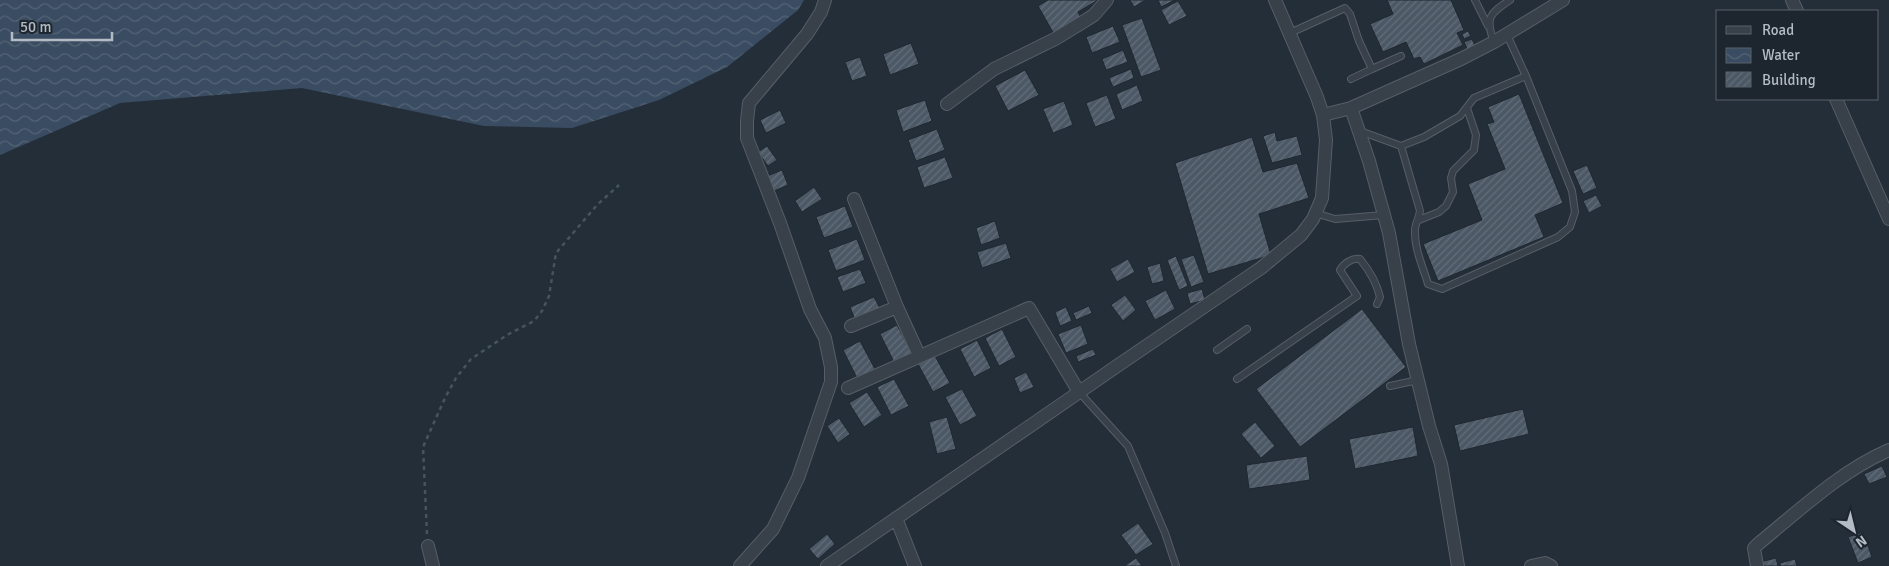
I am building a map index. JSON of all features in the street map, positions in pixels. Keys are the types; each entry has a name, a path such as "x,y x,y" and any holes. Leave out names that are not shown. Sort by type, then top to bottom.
{"street":[{"path":"740,566 773,529 798,478 831,382 831,367 825,338 810,309 780,223 747,138 749,103 807,34 821,12 825,0"},
{"path":"947,104 994,69 1055,39 1094,15 1107,0"},
{"path":"827,566 1261,268 1301,235 1322,198 1326,140 1323,116 1290,33 1274,0"},
{"path":"1323,116 1352,108 1494,42 1560,1"},
{"path":"1836,100 1889,219"},
{"path":"1352,108 1384,215 1406,328 1440,464 1458,566"},
{"path":"854,199 897,307 920,355"},
{"path":"851,326 897,307"},
{"path":"848,388 1029,308 1079,392"},
{"path":"1757,566 1754,548 1758,544 1827,487 1862,462 1889,450"},
{"path":"896,518 915,566"},
{"path":"428,546 433,566"},
{"path":"1531,566 1545,563 1551,566"}],"lane":[{"path":"1475,0 1494,42"},
{"path":"1488,26 1490,18 1510,0"},
{"path":"1290,33 1345,8 1350,14 1359,41 1372,69"},
{"path":"1401,146 1420,211 1419,220 1415,227 1415,240 1428,284 1442,289 1558,237 1570,227 1575,212 1572,191 1526,76 1507,35"},
{"path":"1351,79 1401,56"},
{"path":"1360,131 1401,146 1446,126 1460,116 1474,98 1526,76"},
{"path":"1419,220 1439,212 1446,206 1453,192 1451,178 1453,171 1474,150 1476,135 1467,108"},
{"path":"1315,213 1335,219 1384,215"},
{"path":"1237,379 1357,296 1340,270 1348,262 1360,259 1366,266 1379,290 1380,297 1377,304"},
{"path":"1217,350 1247,329"},
{"path":"1390,386 1418,380"},
{"path":"1079,392 1128,446 1165,533 1176,566"}],"path":[{"path":"428,546 423,447 444,398 456,378 472,359 507,335 534,321 542,311 549,296 556,253 596,205 619,185"}],"water":[{"path":"0,0 804,0 798,10 727,67 659,100 572,128 484,126 302,88 120,103 0,155"}],"building":[{"path":"1048,0 1098,0 1078,12 1081,18 1054,34 1038,6"},
{"path":"1130,0 1146,0 1134,7"},
{"path":"1158,0 1175,0 1161,7"},
{"path":"1387,0 1451,0 1464,30 1457,33 1463,45 1424,64 1420,57 1414,59 1406,42 1383,52 1370,24 1393,14"},
{"path":"1178,1 1187,16 1169,25 1161,10"},
{"path":"1142,18 1161,70 1141,77 1122,25"},
{"path":"1113,26 1120,42 1092,53 1086,37"},
{"path":"1468,31 1471,36 1464,39 1462,34"},
{"path":"1472,39 1476,48 1468,51 1464,42"},
{"path":"911,43 919,64 890,75 883,54"},
{"path":"1123,50 1128,62 1106,70 1102,59"},
{"path":"860,57 867,76 852,81 845,62"},
{"path":"1131,69 1134,78 1113,87 1109,78"},
{"path":"1025,70 1039,95 1008,111 995,86"},
{"path":"1137,85 1143,101 1122,110 1116,94"},
{"path":"1519,94 1563,203 1535,215 1544,237 1438,281 1423,244 1482,220 1468,184 1505,169 1487,124 1494,122 1488,107"},
{"path":"1107,95 1116,119 1095,127 1086,103"},
{"path":"925,100 932,121 903,132 896,110"},
{"path":"1064,101 1073,125 1053,133 1043,109"},
{"path":"780,110 786,123 766,133 760,120"},
{"path":"937,129 945,150 916,161 908,140"},
{"path":"1275,132 1277,141 1297,136 1302,155 1272,163 1263,136"},
{"path":"1252,137 1263,172 1297,163 1309,198 1259,214 1271,255 1208,274 1175,163"},
{"path":"767,146 777,160 768,166 758,152"},
{"path":"945,157 953,178 924,188 917,167"},
{"path":"1587,165 1597,188 1583,194 1573,171"},
{"path":"782,170 788,185 767,194 760,179"},
{"path":"814,187 822,199 802,212 795,201"},
{"path":"1596,195 1602,206 1589,213 1583,201"},
{"path":"845,206 853,227 824,238 816,217"},
{"path":"995,221 1000,238 981,245 976,228"},
{"path":"857,239 865,260 836,271 828,250"},
{"path":"1006,243 1011,258 982,268 977,252"},
{"path":"1194,255 1204,282 1191,287 1181,259"},
{"path":"1176,256 1188,286 1179,290 1167,260"},
{"path":"1128,259 1135,272 1117,282 1110,269"},
{"path":"1160,263 1164,281 1152,284 1147,267"},
{"path":"860,269 866,283 843,292 837,277"},
{"path":"1202,289 1205,300 1190,304 1187,293"},
{"path":"1166,290 1175,309 1155,320 1145,301"},
{"path":"1125,295 1136,310 1123,321 1111,305"},
{"path":"874,297 883,314 857,325 850,307"},
{"path":"1089,306 1092,313 1076,320 1073,313"},
{"path":"1066,307 1072,321 1060,326 1055,312"},
{"path":"1362,309 1406,367 1300,447 1256,389"},
{"path":"897,325 912,353 894,362 880,334"},
{"path":"1081,325 1088,344 1066,353 1058,334"},
{"path":"1002,329 1016,357 999,366 985,338"},
{"path":"977,340 991,368 974,377 960,349"},
{"path":"860,341 875,369 857,378 843,350"},
{"path":"1093,349 1096,355 1078,362 1076,356"},
{"path":"935,356 950,383 933,392 918,364"},
{"path":"1026,372 1034,387 1020,393 1014,378"},
{"path":"894,379 909,406 891,415 877,387"},
{"path":"962,389 977,416 960,425 945,397"},
{"path":"867,392 882,415 864,427 849,403"},
{"path":"1523,409 1529,434 1460,451 1454,425"},
{"path":"947,417 956,449 937,454 929,422"},
{"path":"839,418 850,434 838,443 827,426"},
{"path":"1255,422 1275,446 1261,458 1241,434"},
{"path":"1413,427 1418,456 1355,469 1349,439"},
{"path":"1307,456 1310,480 1249,489 1246,465"},
{"path":"1882,466 1887,477 1869,484 1864,474"},
{"path":"1138,523 1153,544 1136,555 1121,535"},
{"path":"1863,532 1872,557 1858,563 1848,537"},
{"path":"827,534 835,544 818,559 809,549"},
{"path":"1136,558 1142,566 1124,566"},
{"path":"1776,558 1778,566 1761,566 1760,562"},
{"path":"1795,559 1797,566 1780,566 1780,563"}]}
